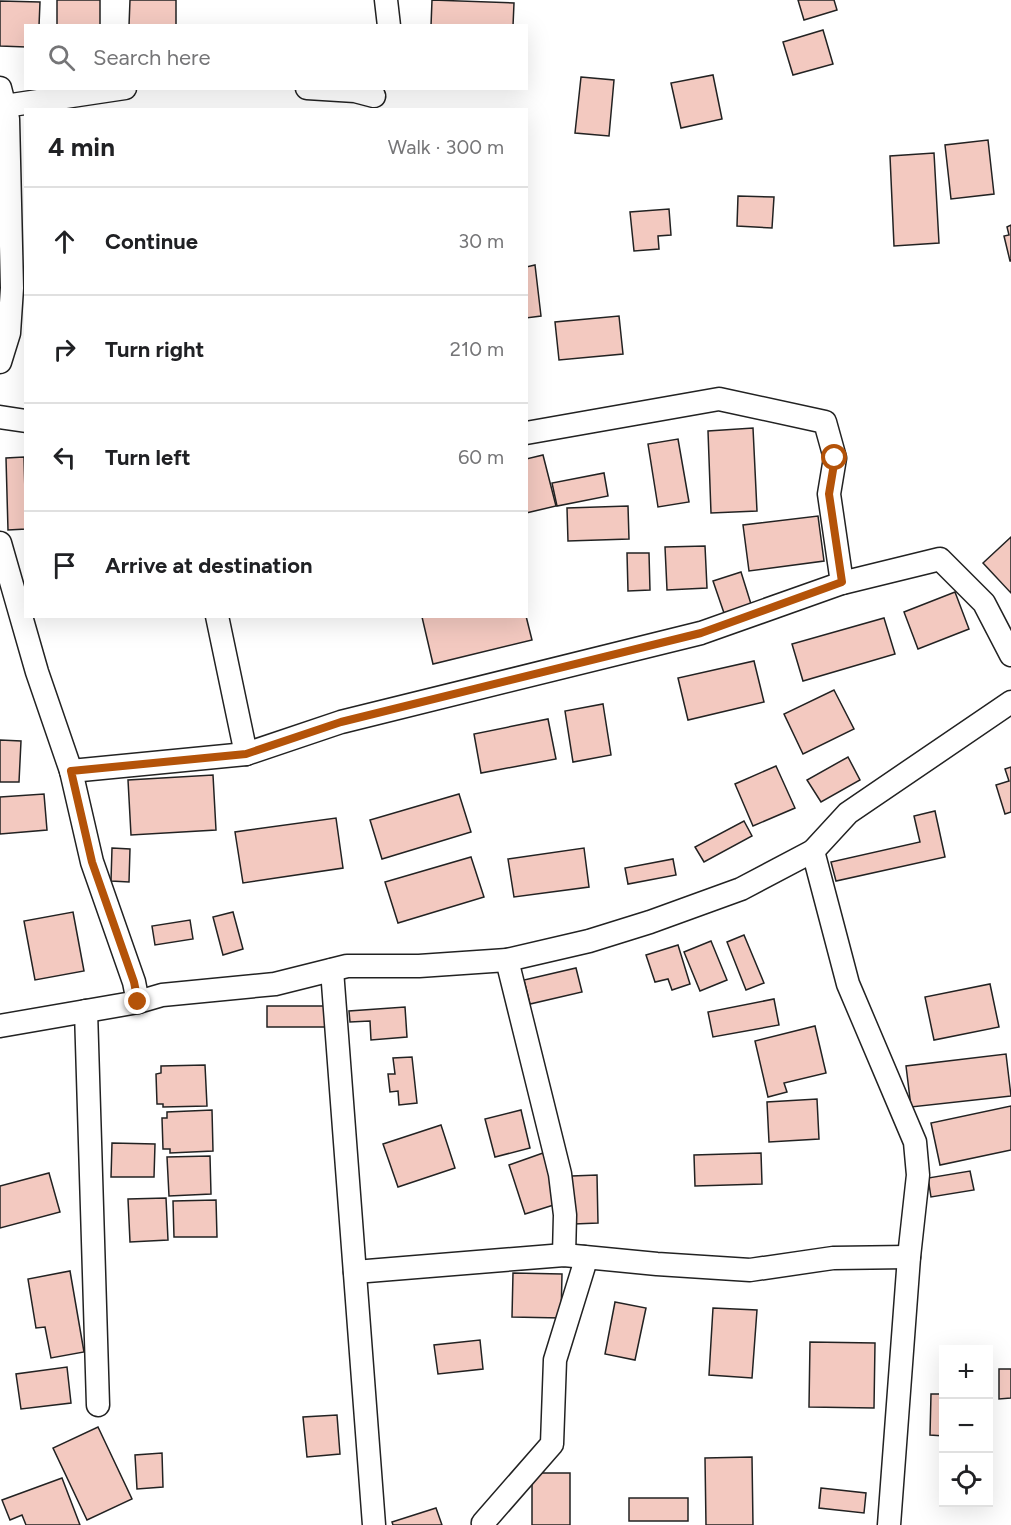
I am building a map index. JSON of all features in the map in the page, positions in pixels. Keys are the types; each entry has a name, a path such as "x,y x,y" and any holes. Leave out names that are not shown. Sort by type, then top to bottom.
{"street":[{"path":"386,0 389,24"},
{"path":"0,362 9,333 12,288 8,119 2,97 98,90"},
{"path":"331,90 355,92 373,98"},
{"path":"528,433 719,399 825,422 835,458 829,494 842,582"},
{"path":"0,417 24,421"},
{"path":"0,543 37,672 71,771 92,862 134,982 138,1002"},
{"path":"71,771 246,754 341,722 701,633 842,582 940,559 984,603 1011,655"},
{"path":"217,618 246,754"},
{"path":"0,1026 138,1002 162,995 275,984 348,966 419,966 507,960 590,941 650,922 741,889 813,852 848,813 1011,702"},
{"path":"813,852 848,984 915,1142 918,1175 909,1257 889,1525"},
{"path":"483,1525 552,1444 555,1360 584,1266 574,1256 560,1174 507,960"},
{"path":"332,970 374,1525"},
{"path":"86,1011 98,1405"},
{"path":"355,1272 574,1256 750,1270 833,1258 909,1257"}],"building":[{"path":"57,0 100,0 100,24 57,24"},
{"path":"130,0 176,0 176,24 129,24"},
{"path":"432,0 514,3 513,24 431,24"},
{"path":"798,0 834,0 837,10 804,20"},
{"path":"0,1 40,2 39,24 24,24 24,47 0,46"},
{"path":"823,30 833,64 793,75 783,42"},
{"path":"713,75 722,119 681,128 671,83"},
{"path":"581,77 614,80 609,136 575,133"},
{"path":"988,140 994,194 951,199 945,145"},
{"path":"934,153 939,243 894,246 890,156"},
{"path":"738,196 774,197 772,228 737,226"},
{"path":"669,209 671,235 658,236 659,249 634,251 630,212"},
{"path":"1011,225 1010,261 1004,236 1009,235 1007,227"},
{"path":"535,265 541,316 528,318 528,267"},
{"path":"619,316 623,354 559,360 555,322"},
{"path":"753,428 757,511 711,513 708,431"},
{"path":"678,439 689,502 658,507 648,444"},
{"path":"543,455 556,506 528,513 528,459"},
{"path":"24,457 24,529 8,530 6,458"},
{"path":"604,473 608,496 557,506 552,483"},
{"path":"628,506 629,539 568,541 567,508"},
{"path":"818,516 824,561 749,571 743,525"},
{"path":"1011,537 1011,593 983,563"},
{"path":"705,546 707,588 667,590 665,547"},
{"path":"627,553 649,553 650,590 628,591"},
{"path":"741,572 751,604 724,613 713,581"},
{"path":"955,592 969,629 918,649 904,612"},
{"path":"422,618 526,618 532,640 433,664"},
{"path":"884,618 895,654 803,681 792,644"},
{"path":"754,661 764,702 688,720 678,678"},
{"path":"834,690 854,729 803,754 784,714"},
{"path":"603,704 611,755 573,762 565,711"},
{"path":"548,719 556,759 481,773 474,734"},
{"path":"0,740 21,741 19,782 0,782"},
{"path":"848,757 860,780 821,802 807,780"},
{"path":"776,766 795,808 753,826 735,784"},
{"path":"1011,767 1011,812 1005,814 996,785 1009,781 1005,769"},
{"path":"213,775 216,830 131,835 128,780"},
{"path":"44,794 47,830 0,834 0,797"},
{"path":"459,794 471,832 382,859 370,820"},
{"path":"935,811 945,857 836,881 831,862 920,842 914,816"},
{"path":"336,818 343,868 243,883 235,832"},
{"path":"744,821 752,836 704,862 695,847"},
{"path":"112,848 130,849 129,882 111,881"},
{"path":"584,848 589,887 514,897 508,859"},
{"path":"471,857 484,897 398,923 385,882"},
{"path":"673,859 676,875 628,884 625,868"},
{"path":"73,912 84,971 35,980 24,921"},
{"path":"233,912 243,949 223,955 213,917"},
{"path":"190,920 193,939 155,945 152,926"},
{"path":"744,935 764,983 746,990 727,942"},
{"path":"711,941 727,980 700,991 684,952"},
{"path":"678,945 690,984 672,990 668,979 655,982 646,955"},
{"path":"576,968 582,992 530,1004 524,980"},
{"path":"990,984 999,1027 934,1040 925,997"},
{"path":"774,999 779,1025 713,1037 708,1012"},
{"path":"267,1006 327,1006 327,1027 267,1027"},
{"path":"405,1007 407,1037 371,1040 370,1021 350,1022 349,1011"},
{"path":"815,1026 826,1073 784,1083 787,1092 768,1097 755,1041"},
{"path":"1006,1054 1011,1096 911,1107 906,1066"},
{"path":"412,1057 417,1103 399,1105 398,1091 390,1092 388,1074 395,1074 393,1058"},
{"path":"205,1065 207,1106 163,1107 163,1104 157,1104 156,1074 161,1073 161,1066"},
{"path":"817,1099 819,1139 769,1142 767,1102"},
{"path":"1011,1106 1011,1150 940,1165 931,1123"},
{"path":"212,1110 213,1151 170,1153 170,1149 163,1149 162,1118 167,1118 167,1112"},
{"path":"521,1110 530,1148 495,1157 485,1119"},
{"path":"441,1125 455,1168 398,1187 383,1144"},
{"path":"112,1143 155,1144 154,1177 111,1177"},
{"path":"543,1153 560,1203 525,1214 509,1165"},
{"path":"761,1153 762,1184 695,1186 694,1155"},
{"path":"210,1156 211,1194 169,1196 167,1157"},
{"path":"970,1171 974,1190 931,1197 928,1178"},
{"path":"49,1173 60,1212 0,1228 0,1186"},
{"path":"597,1175 598,1223 574,1224 572,1176"},
{"path":"166,1198 168,1240 130,1242 128,1199"},
{"path":"216,1200 217,1237 174,1237 173,1201"},
{"path":"70,1271 84,1352 51,1358 45,1327 36,1328 28,1279"},
{"path":"513,1273 562,1274 561,1318 512,1317"},
{"path":"615,1302 646,1308 635,1360 605,1354"},
{"path":"713,1308 757,1310 752,1378 709,1375"},
{"path":"480,1340 483,1369 438,1374 434,1345"},
{"path":"810,1342 875,1343 874,1408 809,1407"},
{"path":"67,1367 71,1403 21,1409 16,1374"},
{"path":"999,1369 1011,1369 1011,1398 999,1399"},
{"path":"931,1394 939,1394 939,1436 930,1435"},
{"path":"337,1415 340,1454 307,1457 303,1417"},
{"path":"98,1427 132,1499 87,1520 53,1448"},
{"path":"162,1453 163,1487 137,1489 135,1455"},
{"path":"752,1457 753,1525 706,1525 705,1458"},
{"path":"532,1473 570,1473 570,1525 532,1525"},
{"path":"62,1478 80,1525 26,1525 22,1515 10,1520 2,1500"},
{"path":"821,1488 866,1493 864,1513 819,1508"},
{"path":"629,1498 688,1498 688,1521 629,1521"},
{"path":"436,1508 442,1525 393,1525 392,1522"}],"route":[{"path":"138,1002 134,982 92,862 71,771 246,754 341,722 701,633 842,582 829,494 835,458"}]}
